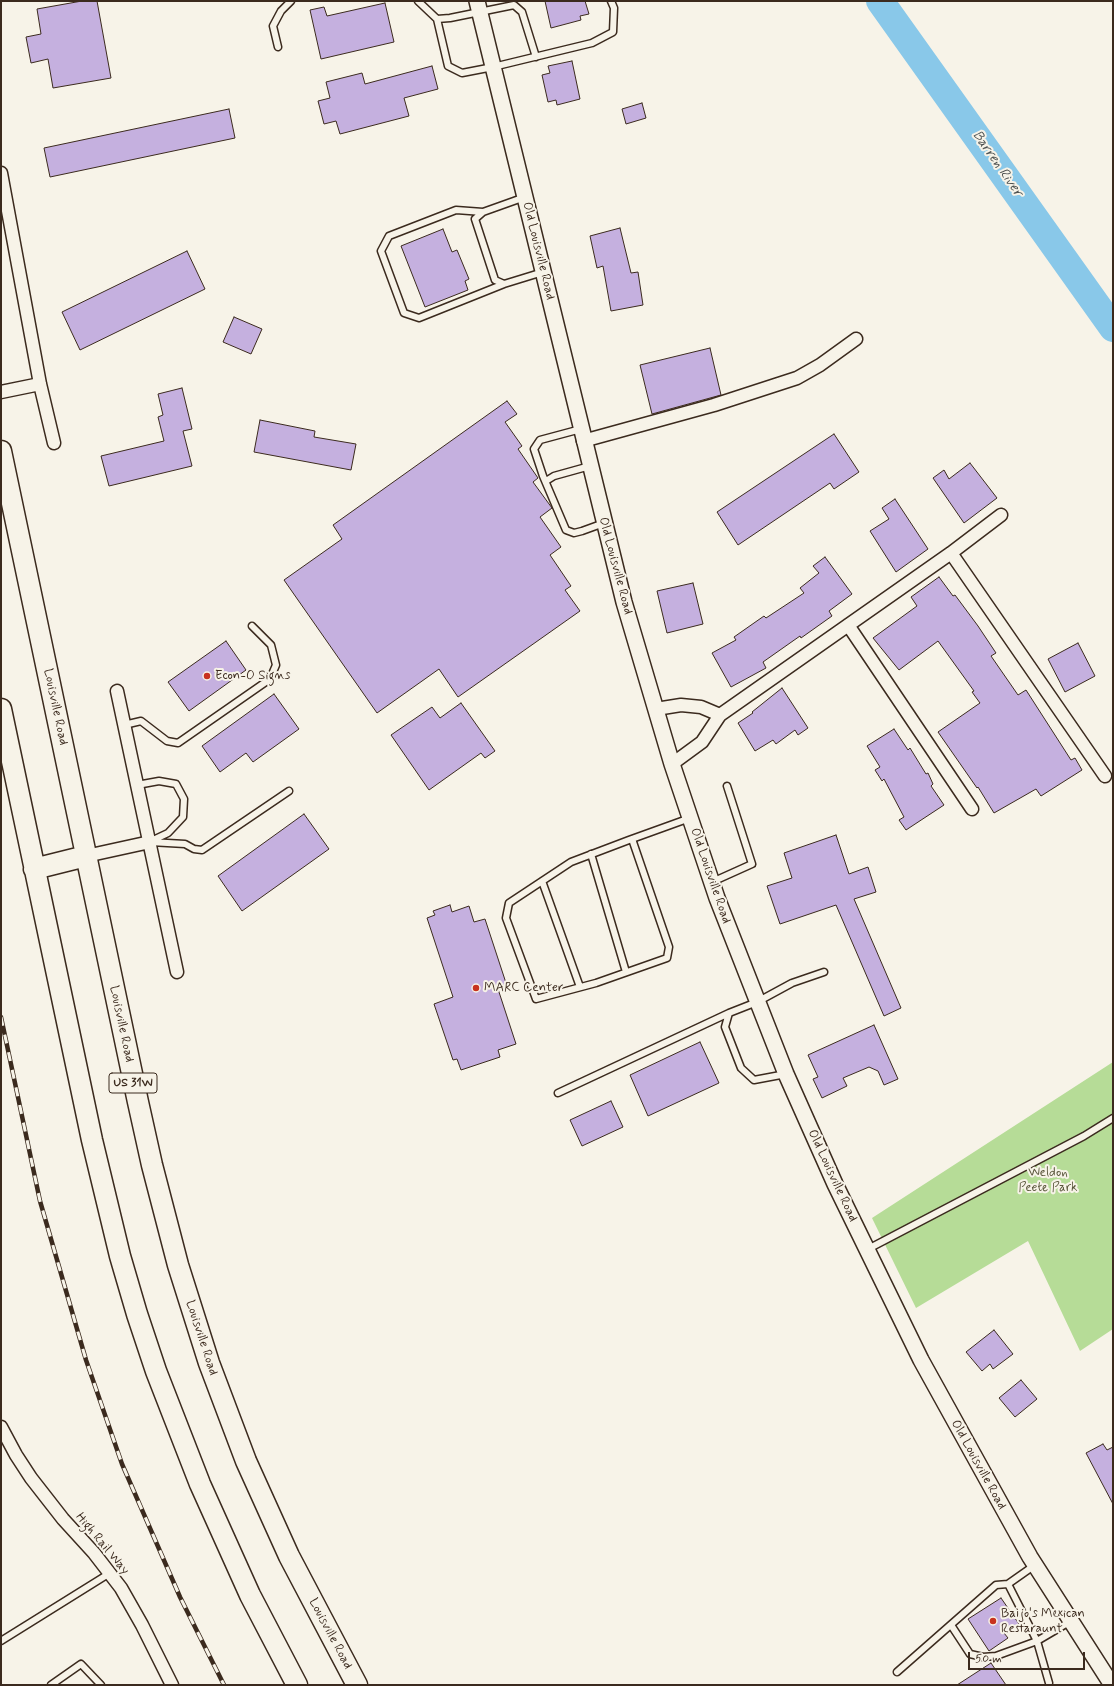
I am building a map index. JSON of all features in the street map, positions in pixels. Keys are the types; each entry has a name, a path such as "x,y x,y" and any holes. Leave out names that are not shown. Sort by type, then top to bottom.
{"main road":[{"name":"Louisville Road","path":"1,451 152,1165 178,1264 193,1314 227,1412 267,1509 312,1603 357,1685"},
{"path":"1,709 105,1198 120,1256 140,1321 172,1414 200,1484 250,1595 297,1685"},
{"path":"34,869 86,856"}],"street":[{"name":"Old Louisville Road","path":"478,7 494,67 582,435 624,602 672,764 712,882 757,1002 786,1074 835,1184 921,1360 1035,1566 1110,1684"},
{"path":"1,173 40,384 54,443"},
{"path":"582,435 714,404 797,378 820,365 856,339"},
{"path":"1,392 40,384"},
{"path":"672,764 702,742 720,715 951,553 1001,515"},
{"path":"951,553 1105,776"},
{"path":"848,625 972,809"},
{"path":"117,691 177,972"},
{"path":"656,709 681,705 701,707 720,715"},
{"path":"86,856 150,842"},
{"name":"High Rail Way","path":"1,1427 16,1455 31,1478 121,1588 139,1619 170,1684"}],"lane":[{"path":"278,47 273,26 281,11 291,1"},
{"path":"418,1 438,19 448,66 462,73 494,67 592,43 613,32 614,8 611,1"},
{"path":"438,19 450,18 478,7 514,5 522,12 536,57"},
{"path":"504,284 495,280 475,219 483,212 525,197"},
{"path":"483,212 456,210 389,236 381,250 404,313 419,318 504,284 543,272"},
{"path":"582,435 540,440 534,448 566,530 574,533 582,532 604,523"},
{"path":"546,481 554,476 590,466"},
{"path":"124,725 141,720 167,741 178,743 270,679 276,665 271,644 252,626"},
{"path":"138,785 159,781 176,784 184,799 183,817 168,833 150,842"},
{"path":"712,882 752,864 727,786"},
{"path":"150,842 185,844 194,849 202,850 289,791"},
{"path":"632,838 669,947 667,958 580,987 536,998 506,918 509,903 571,862 632,838 690,818"},
{"path":"591,854 626,972"},
{"path":"542,881 580,987"},
{"path":"558,1093 729,1013 757,1002 792,983 824,972"},
{"path":"729,1013 726,1027 741,1068 754,1080 786,1074"},
{"path":"866,1250 1084,1136 1113,1118"},
{"path":"897,1672 996,1585 1008,1584 1035,1566"},
{"path":"1,1641 110,1573"},
{"path":"1008,1584 1037,1641 1049,1683"},
{"path":"950,1625 970,1654 983,1657 996,1656 1037,1641 1071,1621"},
{"path":"51,1685 81,1664 101,1685"}],"green space":[{"name":"Weldon Peete Park","path":"1113,1062 1113,1329 1080,1351 1028,1241 916,1308 872,1218"}],"building":[{"path":"82,1 97,1 111,78 53,88 48,59 31,63 26,37 41,34 37,9"},
{"path":"545,1 585,1 589,14 580,16 581,20 551,28"},
{"path":"385,3 394,42 321,59 310,10 324,7 327,16"},
{"path":"572,61 580,99 557,105 556,100 548,102 542,75 550,73 548,66"},
{"path":"432,66 438,89 404,98 409,116 340,134 336,121 324,124 318,101 330,98 326,82 362,73 365,84"},
{"path":"642,103 646,118 626,124 622,109"},
{"path":"229,109 235,138 50,177 44,148"},
{"path":"620,228 631,273 638,272 643,305 611,311 603,266 597,268 590,236"},
{"path":"443,229 452,252 457,250 469,279 465,281 468,290 425,307 401,246"},
{"path":"187,251 205,289 80,350 62,312"},
{"path":"234,317 262,329 251,354 223,342"},
{"path":"710,348 721,395 652,414 640,365"},
{"path":"182,388 192,429 183,431 192,466 109,486 101,456 164,441 158,417 163,415 158,394"},
{"path":"507,401 517,414 505,422 522,446 518,449 538,478 533,482 552,508 540,517 561,547 550,555 571,586 565,590 580,611 458,697 439,669 377,713 284,580 342,539 333,525"},
{"path":"260,420 315,431 314,437 356,444 351,470 254,452"},
{"path":"834,434 859,472 834,489 830,483 738,545 717,512"},
{"path":"970,463 997,498 964,523 933,478 944,470 949,479"},
{"path":"895,499 928,549 896,572 870,531 889,519 882,508"},
{"path":"825,557 852,594 829,611 832,616 763,662 766,668 731,687 712,653 736,640 734,637 764,616 766,618 804,593 800,588 819,573 813,566"},
{"path":"939,577 953,596 955,595 978,626 996,653 991,656 1018,695 1026,690 1071,760 1075,758 1082,770 1041,796 1036,789 994,813 978,787 977,788 938,732 980,703 972,692 974,691 938,641 899,670 873,638 917,606 911,597"},
{"path":"693,583 703,624 667,633 657,591"},
{"name":"Econ-O Signs","path":"226,641 246,670 189,711 168,682"},
{"path":"1078,643 1095,676 1065,692 1048,659"},
{"path":"782,688 808,728 798,735 795,730 776,744 773,740 755,751 738,723 753,713 752,712"},
{"path":"274,694 299,729 253,762 246,753 220,772 202,746"},
{"path":"461,703 495,751 485,758 481,753 429,790 391,735 432,707 440,718"},
{"path":"894,729 908,750 910,748 926,774 928,773 933,784 931,786 944,805 906,830 899,820 904,817 884,779 882,781 875,770 880,767 867,746"},
{"path":"304,814 329,849 242,911 218,876"},
{"path":"836,835 849,874 868,867 876,892 854,899 901,1008 884,1016 836,905 780,924 767,886 792,878 784,853"},
{"name":"MARC Center","path":"450,905 452,912 469,906 474,922 485,919 507,986 498,989 516,1044 498,1050 500,1057 461,1070 457,1059 453,1060 434,1004 453,997 427,918 435,915 433,911"},
{"path":"874,1025 898,1079 884,1085 878,1071 869,1067 843,1078 847,1086 822,1098 813,1079 818,1077 808,1055"},
{"path":"700,1042 719,1083 648,1116 630,1075"},
{"path":"611,1101 623,1127 582,1146 570,1120"},
{"path":"994,1330 1013,1354 993,1369 990,1364 982,1371 966,1352"},
{"path":"1021,1380 1037,1399 1015,1417 999,1398"},
{"path":"1103,1444 1107,1450 1113,1447 1113,1504 1086,1453"},
{"name":"Baijo's Mexican Restaraunt","path":"1001,1598 1019,1624 1004,1633 1008,1638 989,1651 968,1619"},
{"path":"991,1663 1006,1685 957,1685"}],"waterway":[{"name":"Barren River","path":"880,1 1113,328"}],"railway":[{"path":"1,1017 40,1201 86,1360 122,1464 180,1597 224,1685"}],"place":[{"name":"Econ-O Signs","path":"207,676"},
{"name":"MARC Center","path":"476,988"},
{"name":"Baijo's Mexican Restaraunt","path":"993,1621"}]}
